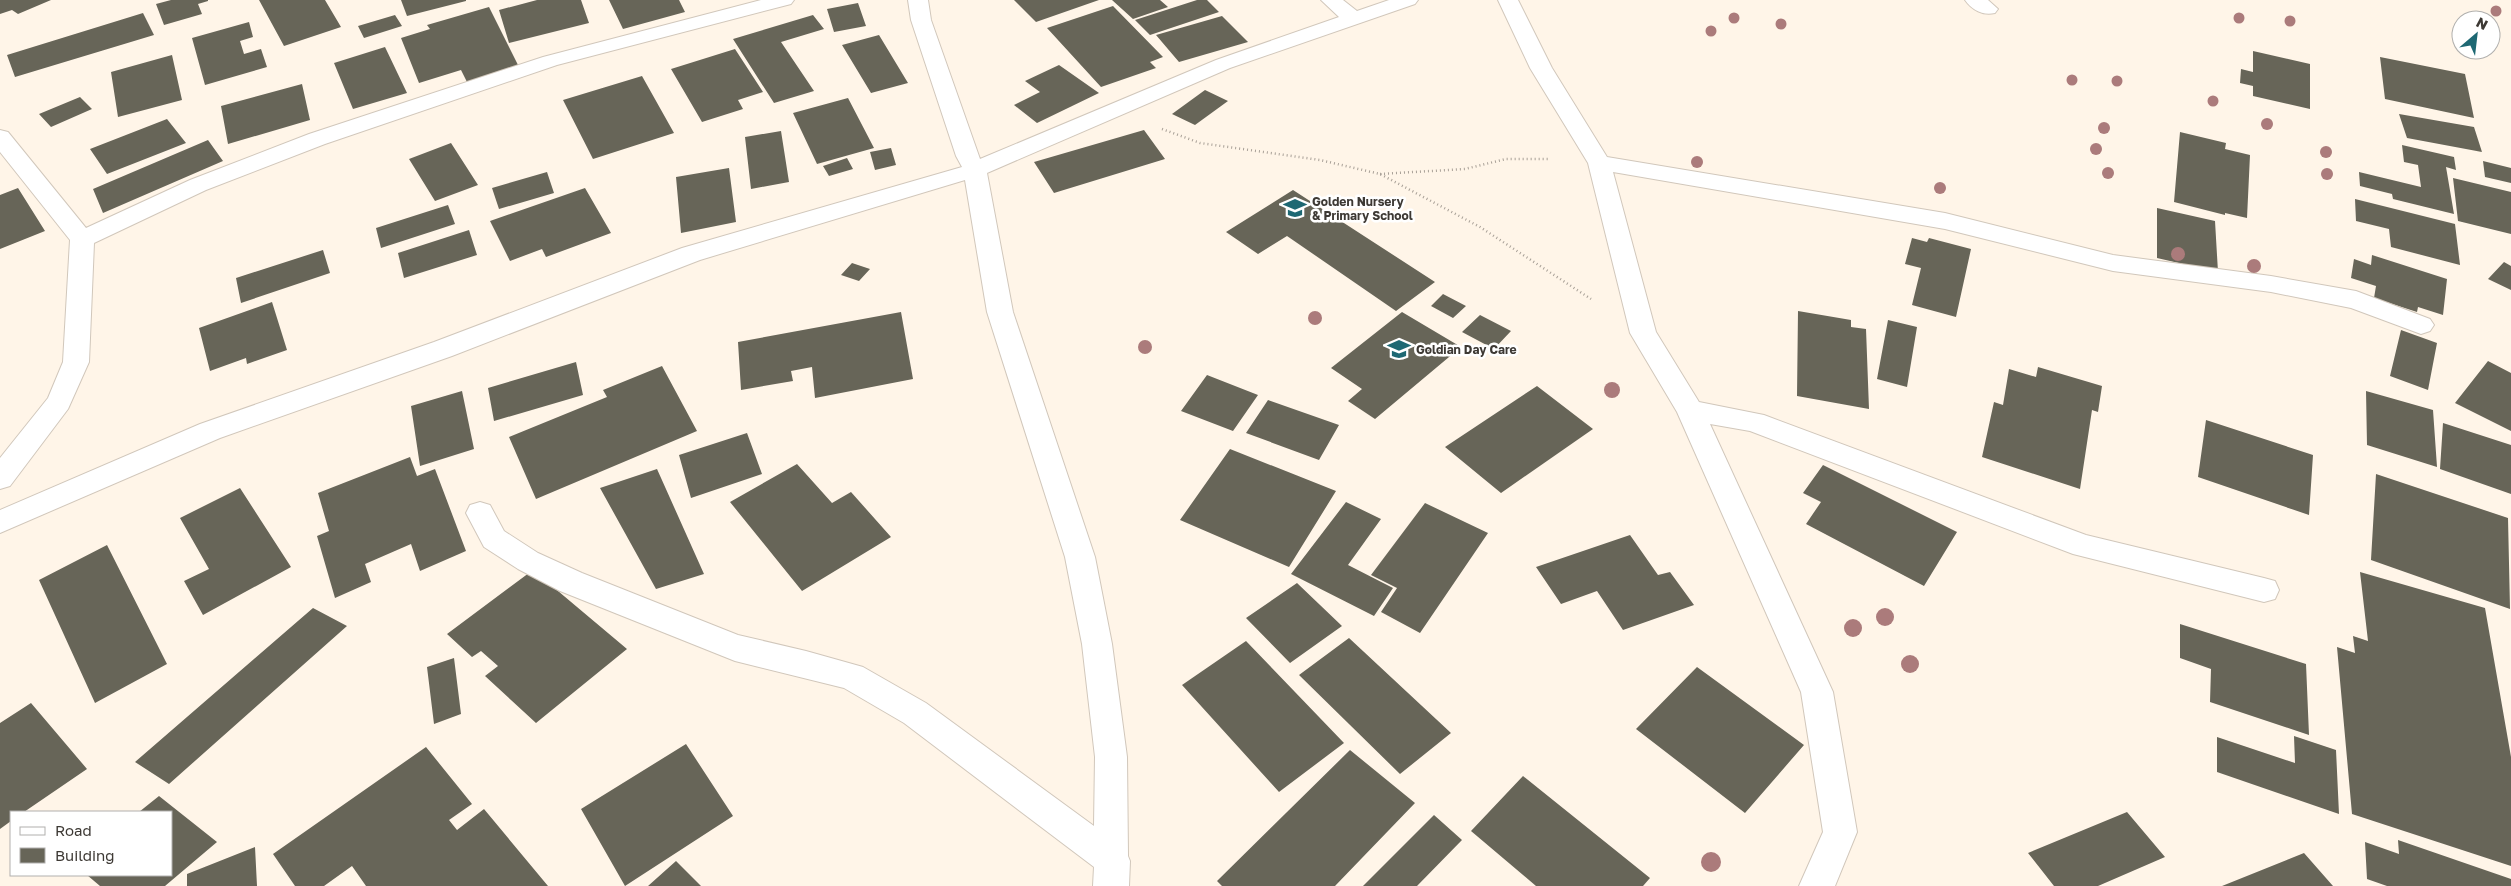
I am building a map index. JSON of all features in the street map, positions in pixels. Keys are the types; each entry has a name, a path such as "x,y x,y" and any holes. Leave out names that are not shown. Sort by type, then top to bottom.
{"street":[{"path":"82,238 198,185 317,139 550,62 784,0"},
{"path":"918,0 921,20 967,156 975,170 1000,312 1080,556 1097,644 1111,757 1112,874"},
{"path":"1331,0 1353,18"},
{"path":"0,522 210,431 443,349 690,254 975,170 1223,64 1408,0"},
{"path":"1508,0 1541,68 1599,163 1643,334 1690,410 1817,692 1840,832 1817,886"},
{"path":"0,137 82,238 76,362 59,402 0,478"},
{"path":"1599,163 1944,221 2113,263 2271,284 2356,300 2421,325"},
{"path":"1690,410 1754,422 2082,546 2264,590"},
{"path":"480,513 494,539 528,561 571,582 735,648 806,664 852,677 915,713 1112,874"}],"path":[{"path":"1112,110 1200,143 1320,160 1380,174 1480,227 1643,334"},
{"path":"1380,174 1465,169 1506,160 1531,158 1599,163"}],"building":[{"path":"0,0 51,0 18,14 12,10 0,14"},
{"path":"171,0 208,1 198,4 202,14 164,25 156,4"},
{"path":"259,0 325,0 341,27 284,46"},
{"path":"401,0 466,0 466,1 407,16"},
{"path":"537,0 581,0 589,23 509,43 499,10"},
{"path":"609,0 679,0 685,12 623,29"},
{"path":"1014,0 1099,0 1036,22"},
{"path":"1112,0 1160,0 1168,7 1133,19"},
{"path":"1197,0 1207,0 1219,12 1150,35 1135,20"},
{"path":"858,3 866,26 834,32 827,9"},
{"path":"1113,6 1163,57 1150,62 1156,68 1101,87 1047,28"},
{"path":"489,7 521,71 469,86 461,70 419,83 401,38 430,29 427,25"},
{"path":"143,13 154,35 15,77 7,55"},
{"path":"395,15 402,26 364,38 358,26"},
{"path":"813,15 824,29 781,42 814,91 774,103 733,39"},
{"path":"1222,16 1248,42 1179,62 1156,35"},
{"path":"249,22 253,37 240,41 244,54 261,49 267,67 205,85 192,38"},
{"path":"879,35 908,83 871,93 842,45"},
{"path":"385,47 407,93 353,109 334,63"},
{"path":"735,49 763,92 738,100 743,109 702,122 671,69"},
{"path":"2253,51 2310,64 2310,109 2253,96 2253,86 2240,83 2241,69 2253,72"},
{"path":"172,55 182,100 118,117 111,72"},
{"path":"2380,57 2465,74 2474,118 2385,99"},
{"path":"1059,65 1099,93 1037,123 1014,105 1040,92 1025,81"},
{"path":"642,76 674,133 593,159 563,100"},
{"path":"302,84 310,120 228,144 221,106"},
{"path":"1205,90 1228,101 1195,125 1172,114"},
{"path":"80,97 92,109 51,127 39,114"},
{"path":"848,98 874,148 817,164 793,113"},
{"path":"2399,114 2474,127 2482,152 2407,138"},
{"path":"167,119 186,143 107,174 90,149"},
{"path":"1144,130 1165,159 1054,193 1034,162"},
{"path":"781,131 789,182 751,189 745,137"},
{"path":"2180,132 2226,143 2225,149 2250,155 2247,218 2225,213 2225,215 2174,202"},
{"path":"208,140 223,161 103,213 93,189"},
{"path":"451,143 478,185 435,201 409,159"},
{"path":"2402,145 2454,157 2456,170 2446,167 2454,214 2393,199 2392,194 2360,186 2359,172 2421,187 2418,165 2404,162"},
{"path":"891,148 896,165 875,170 870,152"},
{"path":"847,158 853,169 829,176 823,166"},
{"path":"2483,161 2511,168 2511,183 2485,177"},
{"path":"729,168 736,222 681,233 676,177"},
{"path":"547,172 554,193 499,209 492,188"},
{"path":"2453,178 2511,192 2511,234 2458,221"},
{"path":"18,188 45,231 0,249 0,195"},
{"path":"585,188 611,233 546,257 542,249 510,261 490,221"},
{"path":"1293,190 1435,282 1396,311 1287,236 1258,254 1226,232"},
{"path":"2355,199 2455,224 2460,265 2391,247 2389,229 2356,221"},
{"path":"448,205 455,224 381,248 376,228"},
{"path":"2157,208 2215,221 2218,272 2157,258"},
{"path":"469,230 477,255 404,278 398,253"},
{"path":"1912,238 1927,242 1929,238 1971,249 1956,317 1912,305 1921,268 1905,264"},
{"path":"323,250 330,273 241,303 236,278"},
{"path":"2372,255 2447,279 2443,315 2418,307 2417,312 2374,298 2376,286 2351,278 2354,259 2371,265"},
{"path":"2504,262 2511,266 2511,290 2488,279"},
{"path":"852,263 870,269 859,281 841,275"},
{"path":"1443,294 1466,306 1453,318 1431,306"},
{"path":"272,302 287,350 247,364 246,358 210,371 199,328"},
{"path":"1798,311 1851,320 1851,327 1866,329 1869,409 1797,396"},
{"path":"901,312 913,379 815,398 812,367 791,371 793,381 741,390 738,342"},
{"path":"1402,312 1461,347 1375,419 1348,401 1362,389 1331,368"},
{"path":"1480,315 1511,331 1494,349 1462,332"},
{"path":"1888,320 1917,327 1907,387 1877,379"},
{"path":"2401,330 2437,343 2428,390 2390,376"},
{"path":"2488,361 2511,373 2511,431 2455,403"},
{"path":"576,362 583,395 494,421 488,388"},
{"path":"662,366 697,431 536,499 509,437 607,397 603,390"},
{"path":"2038,367 2102,386 2098,412 2092,410 2080,489 1982,457 1994,402 2003,405 2009,369 2036,377"},
{"path":"1207,375 1258,395 1233,431 1181,411"},
{"path":"1537,386 1593,429 1501,493 1445,447"},
{"path":"462,391 474,449 420,466 411,406"},
{"path":"2366,391 2433,410 2437,467 2367,445"},
{"path":"1268,400 1339,425 1319,460 1246,433"},
{"path":"2206,420 2313,455 2309,515 2198,477"},
{"path":"2443,423 2511,445 2511,494 2440,469"},
{"path":"747,433 762,474 691,498 679,455"},
{"path":"1230,449 1336,491 1289,567 1180,520"},
{"path":"410,457 417,476 435,469 466,551 420,571 411,544 365,564 371,582 335,598 317,536 329,531 318,493"},
{"path":"797,464 832,503 851,492 891,537 802,591 730,502"},
{"path":"1823,465 1957,532 1924,586 1806,524 1821,502 1803,493"},
{"path":"657,469 704,574 656,589 600,488"},
{"path":"2376,474 2508,518 2510,609 2371,560"},
{"path":"240,488 291,567 203,615 184,581 209,569 180,518"},
{"path":"1346,502 1381,519 1348,565 1393,588 1374,616 1291,574"},
{"path":"1425,503 1488,533 1420,633 1381,612 1397,588 1371,575"},
{"path":"1630,535 1658,575 1670,572 1694,605 1623,630 1597,591 1561,604 1536,567"},
{"path":"107,545 167,664 95,703 39,580"},
{"path":"533,570 627,649 536,723 485,676 498,666 481,651 472,657 447,634"},
{"path":"2360,572 2485,608 2511,757 2511,866 2352,814 2337,647 2355,653 2353,636 2368,641"},
{"path":"1297,583 1342,626 1290,663 1246,618"},
{"path":"313,608 347,626 169,784 135,762"},
{"path":"2180,624 2306,664 2309,735 2210,702 2211,669 2180,658"},
{"path":"1349,638 1451,733 1400,774 1299,675"},
{"path":"1246,641 1344,743 1279,792 1182,685"},
{"path":"454,658 461,714 434,724 427,667"},
{"path":"1697,667 1804,745 1745,813 1636,729"},
{"path":"31,703 87,769 25,811 10,811 10,822 0,829 0,723"},
{"path":"2294,736 2336,750 2339,814 2217,772 2217,737 2295,763"},
{"path":"686,744 733,816 625,886 581,809"},
{"path":"426,747 472,804 449,820 457,830 484,809 548,886 366,886 352,866 324,886 295,886 273,854"},
{"path":"1350,750 1415,803 1335,886 1222,886 1217,881"},
{"path":"1523,776 1650,878 1643,886 1536,886 1471,831"},
{"path":"159,796 217,842 165,886 100,886 88,876 172,876 172,811 140,811"},
{"path":"2127,812 2165,857 2098,886 2054,886 2028,853"},
{"path":"1434,815 1462,840 1417,886 1363,886"},
{"path":"2398,840 2511,879 2511,886 2387,886 2367,879 2365,842 2399,854"},
{"path":"255,847 257,886 187,886 187,874"},
{"path":"2304,853 2333,886 2222,886"},
{"path":"676,861 701,886 648,886"}],"place":[{"name":"Golden Nursery & Primary School","path":"1295,208"},
{"name":"Goldian Day Care","path":"1399,349"}]}
